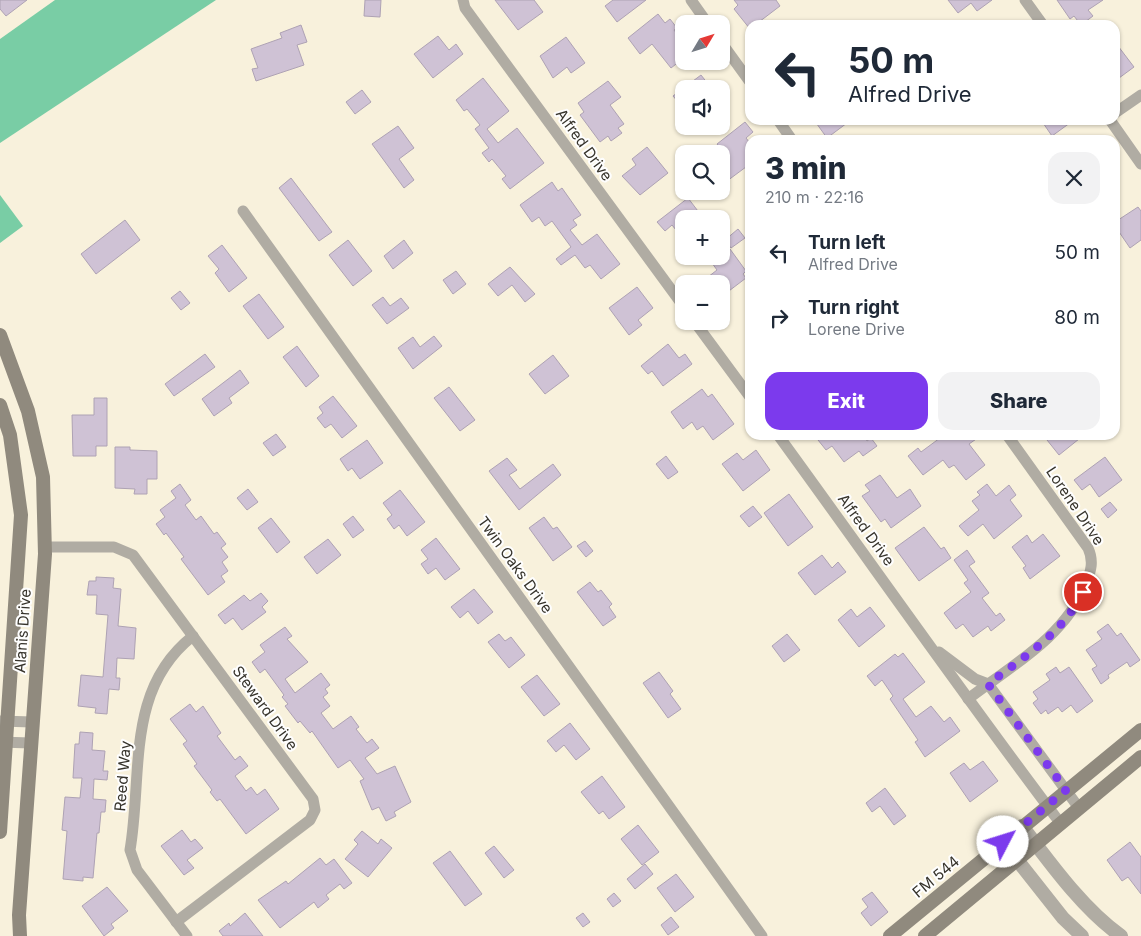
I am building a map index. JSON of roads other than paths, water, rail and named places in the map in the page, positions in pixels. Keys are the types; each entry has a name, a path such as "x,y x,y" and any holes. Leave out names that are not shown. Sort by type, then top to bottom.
{"main road":[{"name":"Alanis Drive","path":"0,335 28,410 43,477 45,547 30,743 19,915 20,936"},
{"name":"Alanis Drive","path":"0,405 10,436 21,515 4,721 0,832"},
{"name":"FM 544","path":"890,936 1047,805 1141,730"},
{"path":"925,936 1141,757"}],"street":[{"name":"Alfred Drive","path":"463,0 465,8 675,295"},
{"path":"690,0 701,15"},
{"path":"1025,0 1039,20"},
{"path":"730,54 745,75"},
{"path":"1120,110 1141,95"},
{"path":"1114,125 1141,164"},
{"name":"Twin Oaks Drive","path":"243,211 762,936"},
{"path":"701,330 745,390"},
{"name":"Alfred Drive","path":"782,440 968,699 1061,824"},
{"name":"Lorene Drive","path":"968,699 1042,643 1065,622 1080,598 1093,564 1088,548 1011,440"},
{"name":"Steward Drive","path":"45,547 114,547 133,555 310,794 315,810 305,824 176,922"},
{"name":"Reed Way","path":"187,936 137,870 130,850 142,721 150,692 164,666 193,636"},
{"name":"Alfred Drive","path":"928,643 963,671 988,684 1080,808"},
{"path":"4,721 32,722"},
{"path":"3,742 30,743"},
{"path":"1022,826 1107,926 1121,936"},
{"path":"1003,842 1063,918 1082,936"}]}
